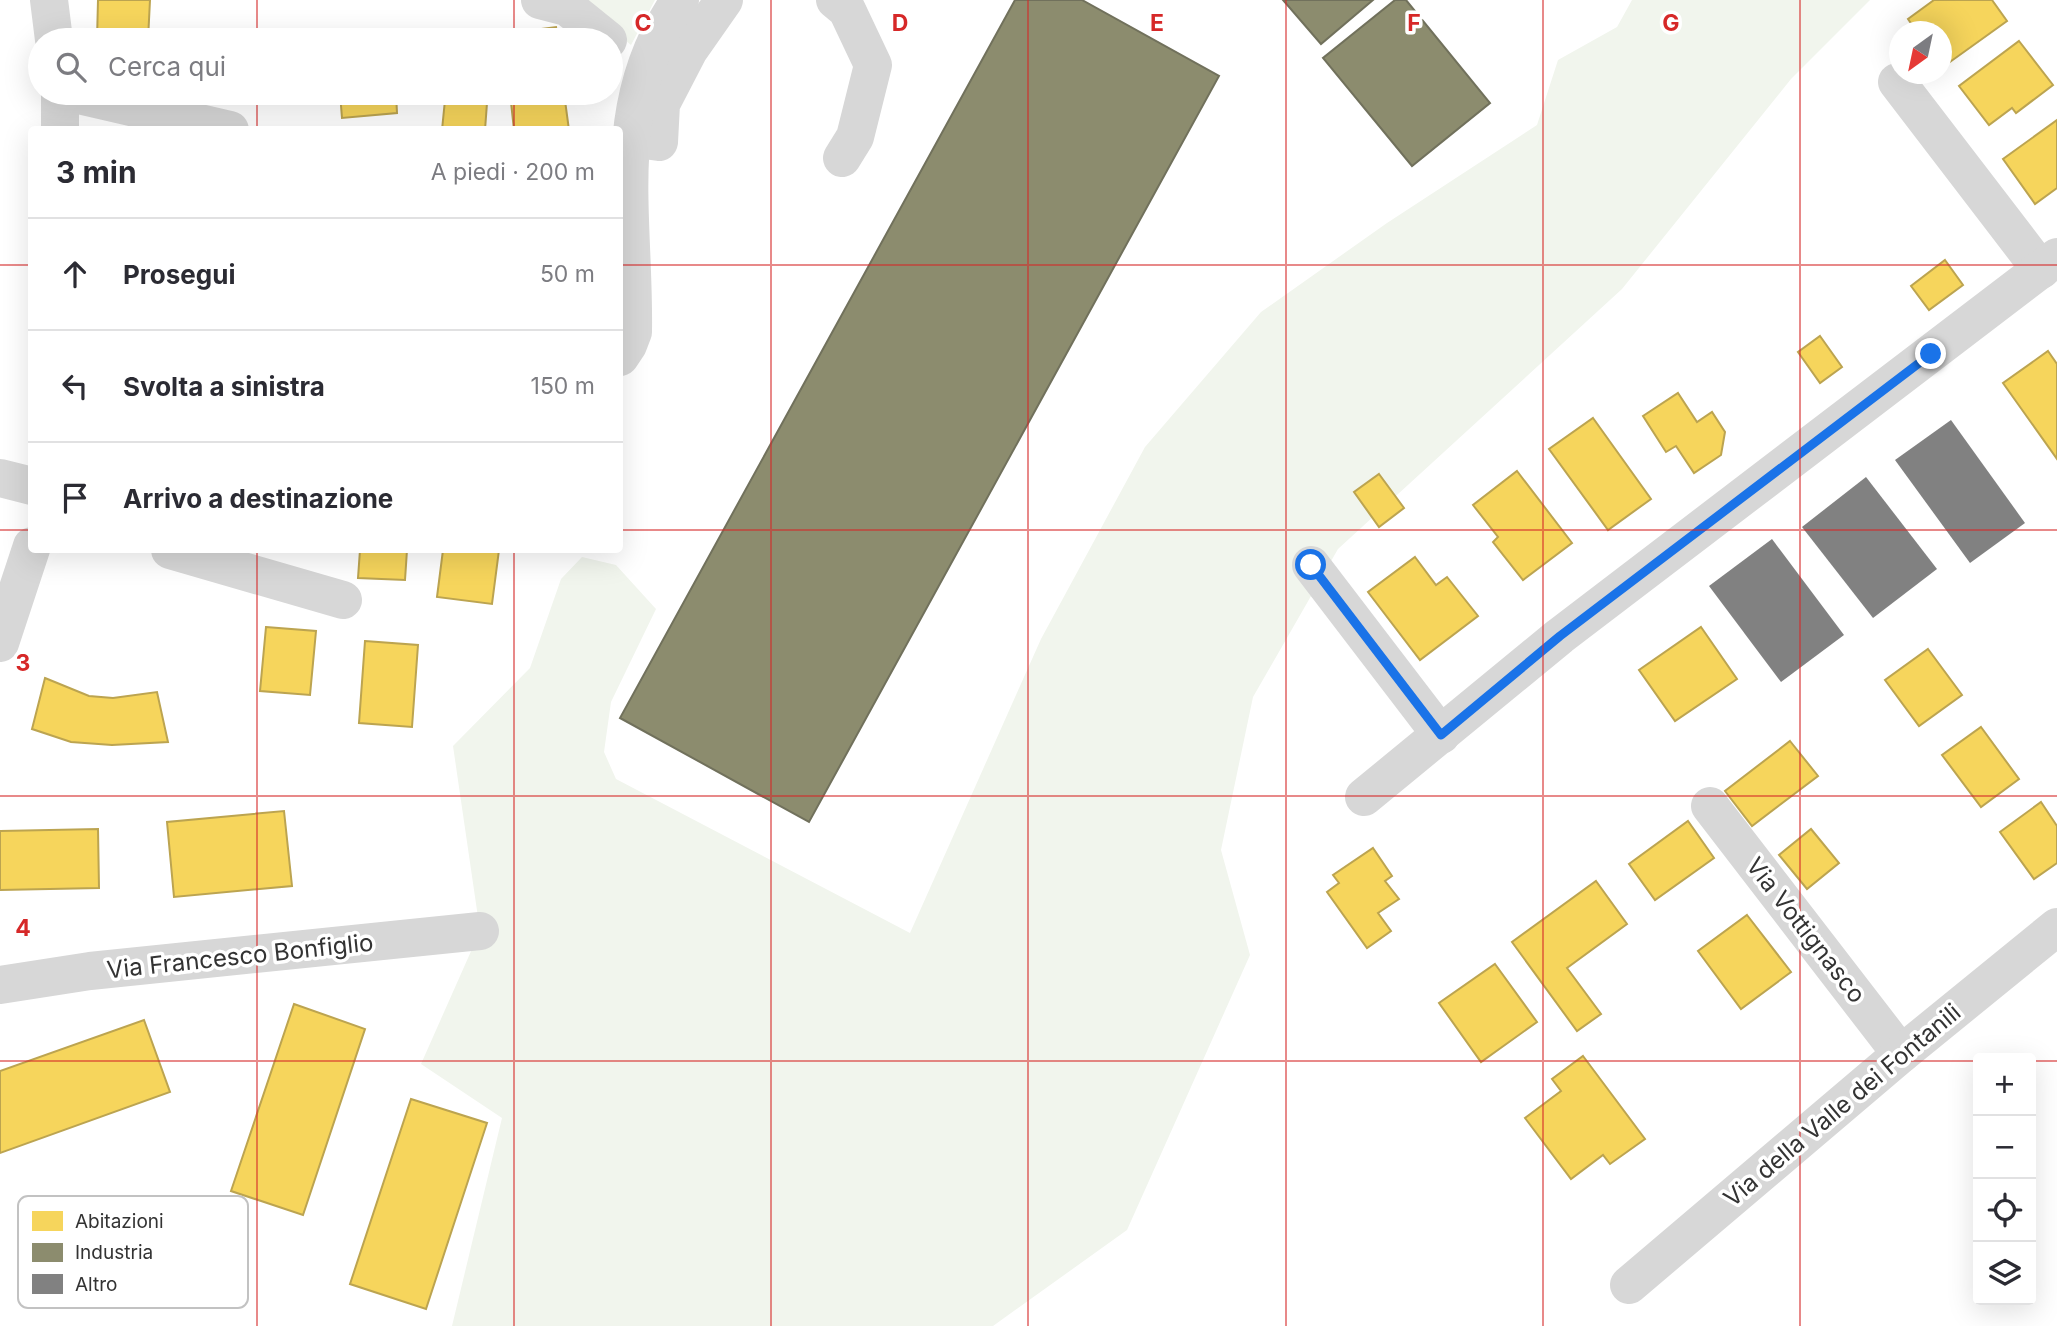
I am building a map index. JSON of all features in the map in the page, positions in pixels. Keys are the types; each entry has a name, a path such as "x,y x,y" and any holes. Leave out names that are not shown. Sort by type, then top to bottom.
{"street":[{"path":"49,0 52,28"},
{"path":"540,0 567,7 592,28"},
{"path":"623,352 632,332 630,138 643,71 680,0"},
{"path":"630,138 659,142 661,103 689,50 724,0"},
{"path":"835,0 847,10 873,65 855,136 842,158"},
{"path":"623,54 643,71"},
{"path":"1899,84 2051,269"},
{"path":"60,105 60,126"},
{"path":"122,105 213,126"},
{"path":"1590,635 2051,269"},
{"path":"1364,797 1560,636 2051,269"},
{"path":"0,478 28,485"},
{"path":"0,643 30,553"},
{"path":"180,553 343,600"},
{"path":"1311,565 1441,735"},
{"name":"Via Vottignasco","path":"1710,806 1901,1054"},
{"name":"Via della Valle dei Fontanili","path":"1629,1284 1901,1054 2057,927"},
{"name":"Via Francesco Bonfiglio","path":"0,985 90,971 480,931"}],"shaded area":[{"path":"578,0 655,0 631,45 623,38 623,28 611,28"},
{"path":"1632,0 1870,0 1791,79 1622,289 1338,549 1253,697 1221,850 1250,955 1127,1230 993,1326 452,1326 502,1118 421,1064 480,931 453,746 530,668 561,579 582,557 616,565 656,609 611,702 604,752 616,779 910,933 1041,639 1145,447 1261,312 1387,223 1537,125 1558,60 1617,27"}],"building: Abitazioni":[{"path":"98,0 150,0 149,28 97,28"},
{"path":"1934,0 1992,0 2007,21 1952,61 1952,21 1908,19"},
{"path":"2019,41 2053,85 2016,113 2012,108 1989,125 1959,86"},
{"path":"341,105 397,105 397,113 342,118"},
{"path":"444,105 487,105 485,126 442,126"},
{"path":"511,105 566,105 568,126 514,126"},
{"path":"2057,120 2057,188 2035,204 2003,159"},
{"path":"1945,260 1963,285 1929,310 1911,286"},
{"path":"1820,336 1842,367 1820,383 1798,352"},
{"path":"2048,351 2057,364 2057,459 2003,383"},
{"path":"1678,393 1697,422 1712,412 1725,432 1721,455 1694,473 1676,446 1666,452 1643,416"},
{"path":"1593,418 1651,499 1608,530 1549,449"},
{"path":"1517,471 1572,543 1523,580 1493,542 1498,537 1473,505"},
{"path":"1379,474 1404,508 1379,527 1354,492"},
{"path":"360,553 407,553 405,580 358,578"},
{"path":"443,553 499,553 492,604 437,597"},
{"path":"1415,557 1436,585 1447,577 1478,616 1420,660 1368,592"},
{"path":"266,627 316,631 310,695 260,691"},
{"path":"1701,627 1737,679 1675,721 1639,670"},
{"path":"365,641 418,645 412,727 359,723"},
{"path":"1928,649 1962,695 1919,726 1885,680"},
{"path":"45,678 89,696 113,698 157,692 168,742 112,745 71,742 32,729"},
{"path":"1981,727 2019,779 1981,807 1942,755"},
{"path":"1790,741 1818,776 1752,826 1725,791"},
{"path":"2041,802 2057,826 2057,863 2034,879 2000,832"},
{"path":"284,811 292,886 174,897 167,822"},
{"path":"1688,821 1714,858 1655,900 1629,864"},
{"path":"98,829 99,888 0,890 0,831"},
{"path":"1811,829 1839,863 1807,889 1779,855"},
{"path":"1373,848 1392,876 1385,881 1399,899 1378,913 1391,931 1367,948 1327,892 1339,883 1333,875"},
{"path":"1596,881 1627,924 1567,968 1601,1014 1577,1031 1512,942"},
{"path":"1747,915 1791,972 1741,1009 1698,951"},
{"path":"1495,964 1537,1022 1481,1062 1439,1003"},
{"path":"294,1004 365,1029 303,1215 231,1191"},
{"path":"144,1020 170,1092 0,1153 0,1071"},
{"path":"1583,1056 1645,1139 1610,1164 1603,1155 1571,1179 1525,1118 1561,1091 1552,1079"},
{"path":"411,1099 487,1123 426,1309 350,1284"}],"building: Industria":[{"path":"1015,0 1082,0 1219,76 809,822 620,718"},
{"path":"1283,0 1373,0 1321,44"},
{"path":"1395,0 1406,0 1490,103 1412,166 1323,58"}],"building: Altro":[{"path":"1951,420 2025,523 1970,563 1895,460"},
{"path":"1866,477 1937,569 1873,618 1802,527"},
{"path":"1772,539 1844,635 1781,682 1709,586"}],"route":[{"path":"1311,565 1441,735 1560,636 1931,354"}]}
